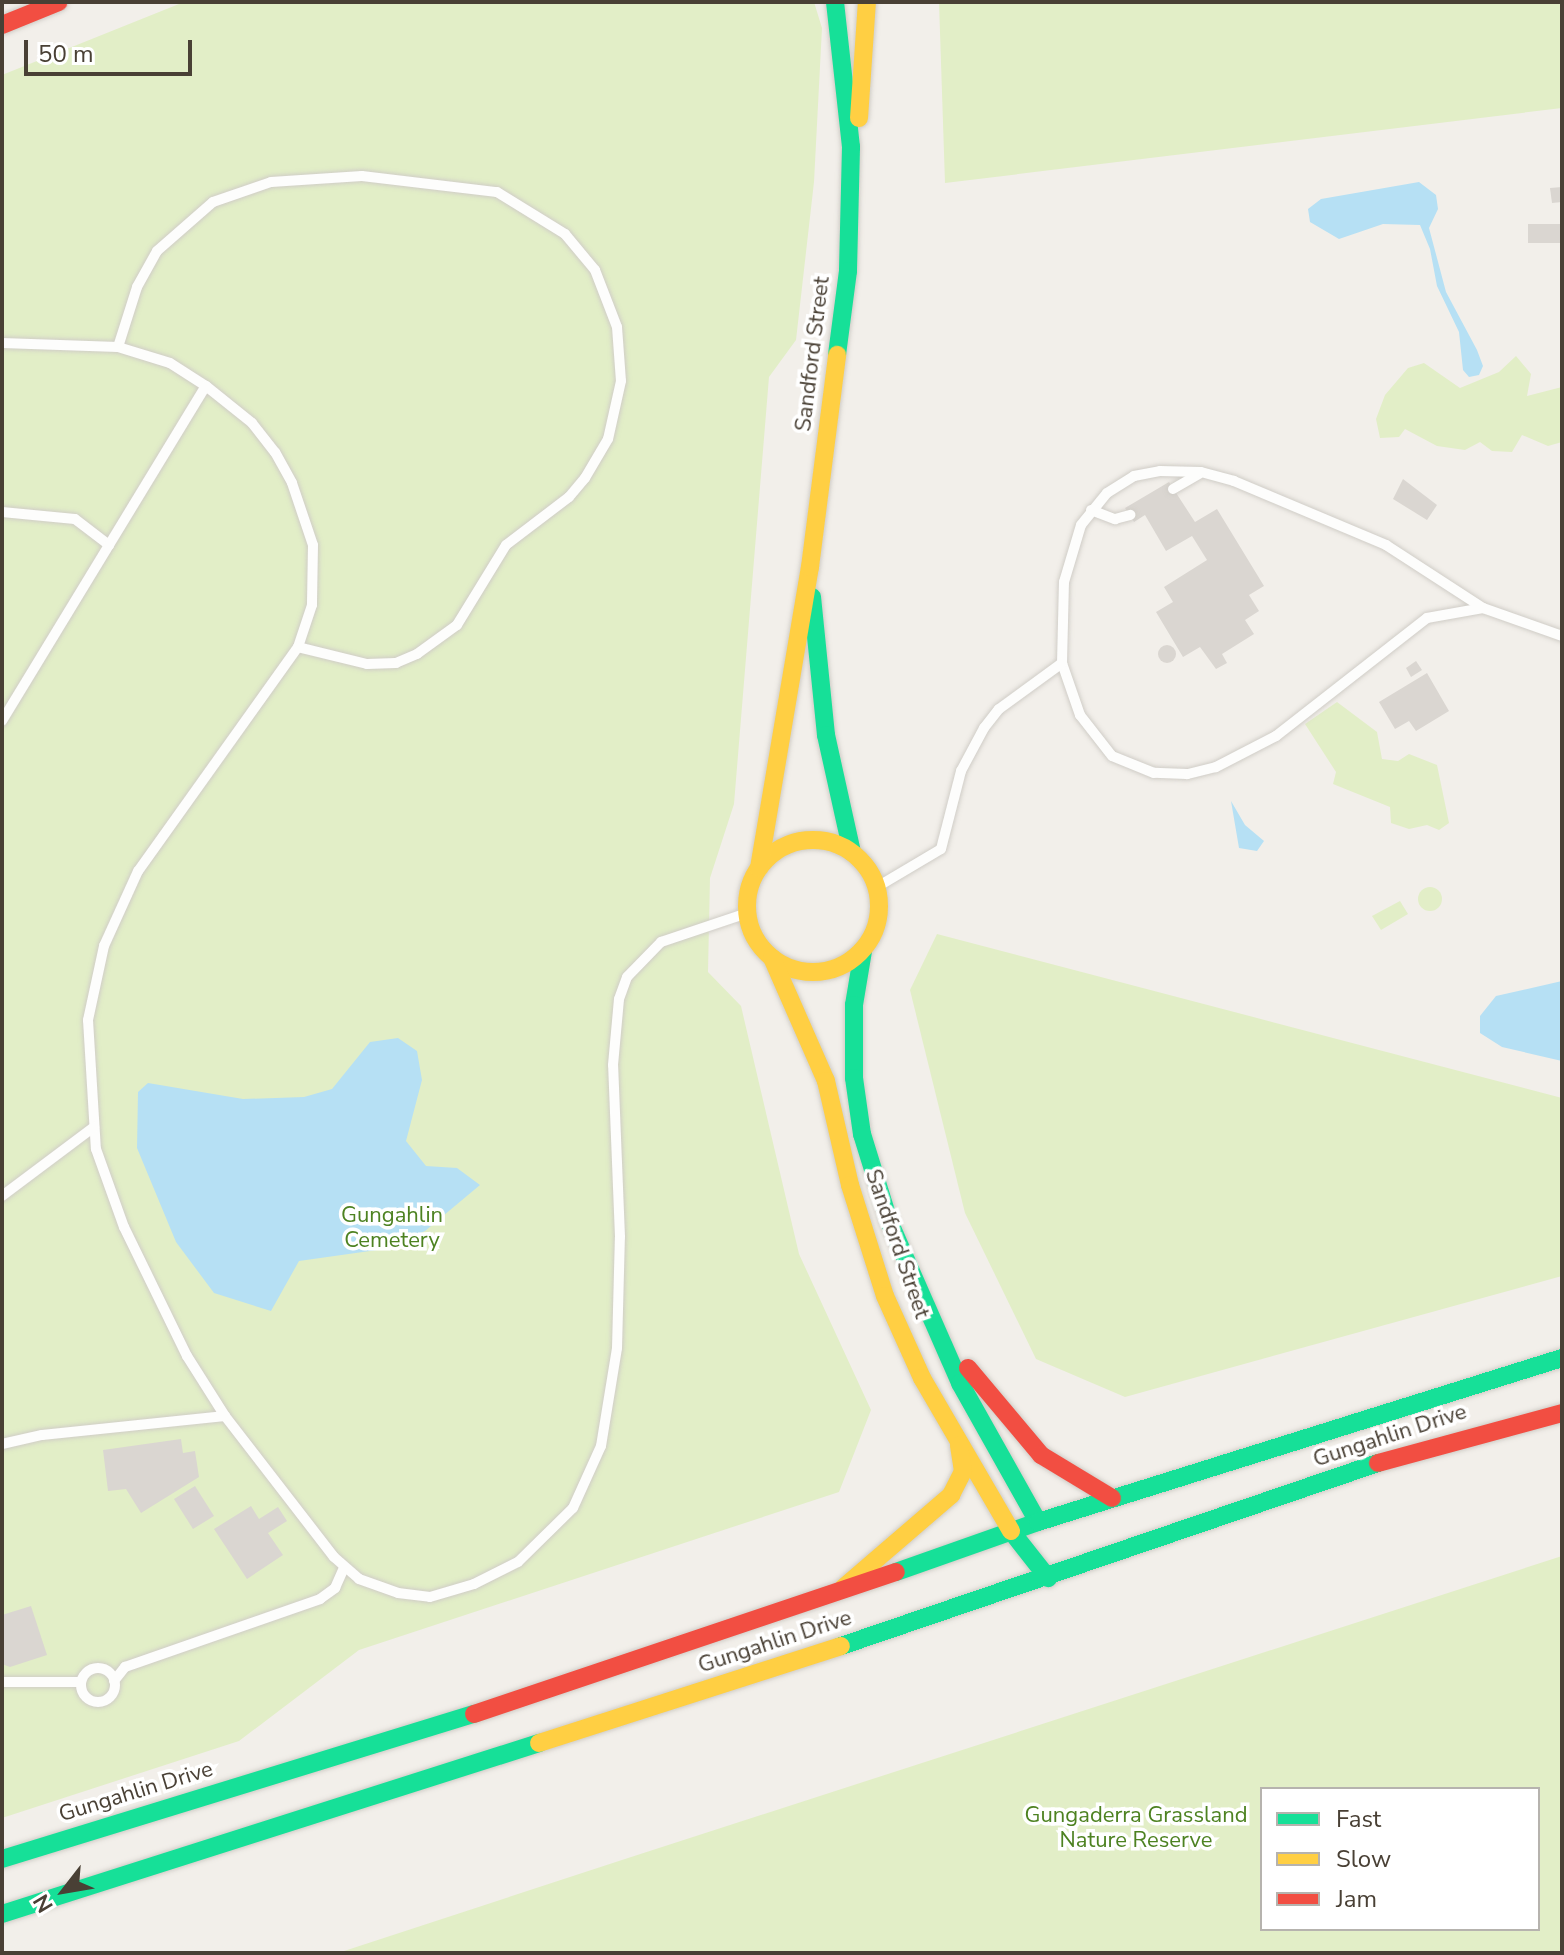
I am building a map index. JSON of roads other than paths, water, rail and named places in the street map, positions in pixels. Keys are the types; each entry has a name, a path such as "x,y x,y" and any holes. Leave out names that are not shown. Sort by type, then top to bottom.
{"main road":[{"path":"2,25 59,2"},
{"name":"Sandford Street","path":"759,868 810,567 848,271 851,147 835,2"},
{"name":"Sandford Street","path":"851,147 867,63 867,2"},
{"name":"Sandford Street","path":"810,567 826,735 852,852"},
{"path":"802,840 819,840 852,852 877,887 879,921 863,951 850,962 819,973 802,972 772,958 755,938 747,913 749,889 759,868 785,846 802,840"},
{"name":"Sandford Street","path":"863,951 852,1048 860,1120 913,1283 960,1383 1038,1522 1049,1578"},
{"name":"Sandford Street","path":"772,958 826,1081 850,1185 881,1285 958,1443 1011,1531 1049,1578"},
{"path":"913,1283 951,1344 1020,1434 1066,1474 1112,1498"},
{"name":"Gungahlin Drive","path":"2,1859 605,1674 1038,1522 1562,1358"},
{"name":"Gungahlin Drive","path":"2,1914 1049,1578 1408,1453 1562,1413"},
{"path":"835,1594 951,1495 963,1471 958,1443"}],"lane":[{"path":"118,347 137,287 157,251 213,202 271,182 362,176 497,192 565,234 595,270 617,327 621,381 608,439 585,478 569,497 506,545 457,625 417,654 396,663 367,664 298,647"},
{"path":"2,343 118,347 170,363 206,386 252,423 292,483 313,545 312,605 298,647 138,871 104,946 88,1020 96,1149 124,1227 187,1356 225,1416 344,1568 398,1593 430,1597 474,1584 518,1562 573,1508 601,1446 617,1348 620,1237 613,1065 619,999 627,977 661,942 689,929 747,913"},
{"path":"2,721 206,386"},
{"path":"1173,489 1201,472"},
{"path":"1483,608 1427,618 1276,736 1216,767 1187,774 1154,773 1116,759 1080,715 1062,663 1064,582 1074,539 1091,510 1134,476 1201,472 1234,481 1386,545 1483,608 1562,636"},
{"path":"1091,510 1115,519 1130,515"},
{"path":"2,512 75,519 109,545"},
{"path":"877,887 941,849 961,771 984,728 999,709 1062,663"},
{"path":"2,1196 94,1127"},
{"path":"2,1444 42,1435 225,1416"},
{"path":"81,1682 85,1696 98,1702 111,1695 114,1681 125,1667 320,1599 335,1588 344,1568"},
{"path":"2,1682 81,1682 97,1668 114,1681"}],"water":[{"path":"1419,182 1436,195 1438,209 1429,228 1446,292 1483,366 1479,375 1469,377 1463,370 1459,332 1437,286 1430,249 1420,225 1383,224 1339,239 1310,222 1308,209 1321,199"},
{"path":"1231,801 1245,825 1264,841 1257,851 1239,848"},
{"path":"1562,981 1562,1061 1502,1047 1480,1033 1480,1016 1496,996"},
{"path":"398,1038 417,1051 422,1080 406,1141 426,1166 457,1168 480,1185 425,1231 384,1249 299,1261 271,1311 214,1293 176,1242 137,1148 138,1092 148,1083 243,1099 304,1097 332,1089 370,1042"}],"park label":[{"name":"Gungahlin Cemetery","path":"392,1228"},
{"name":"Gungaderra Grassland Nature Reserve","path":"1136,1828"}]}
